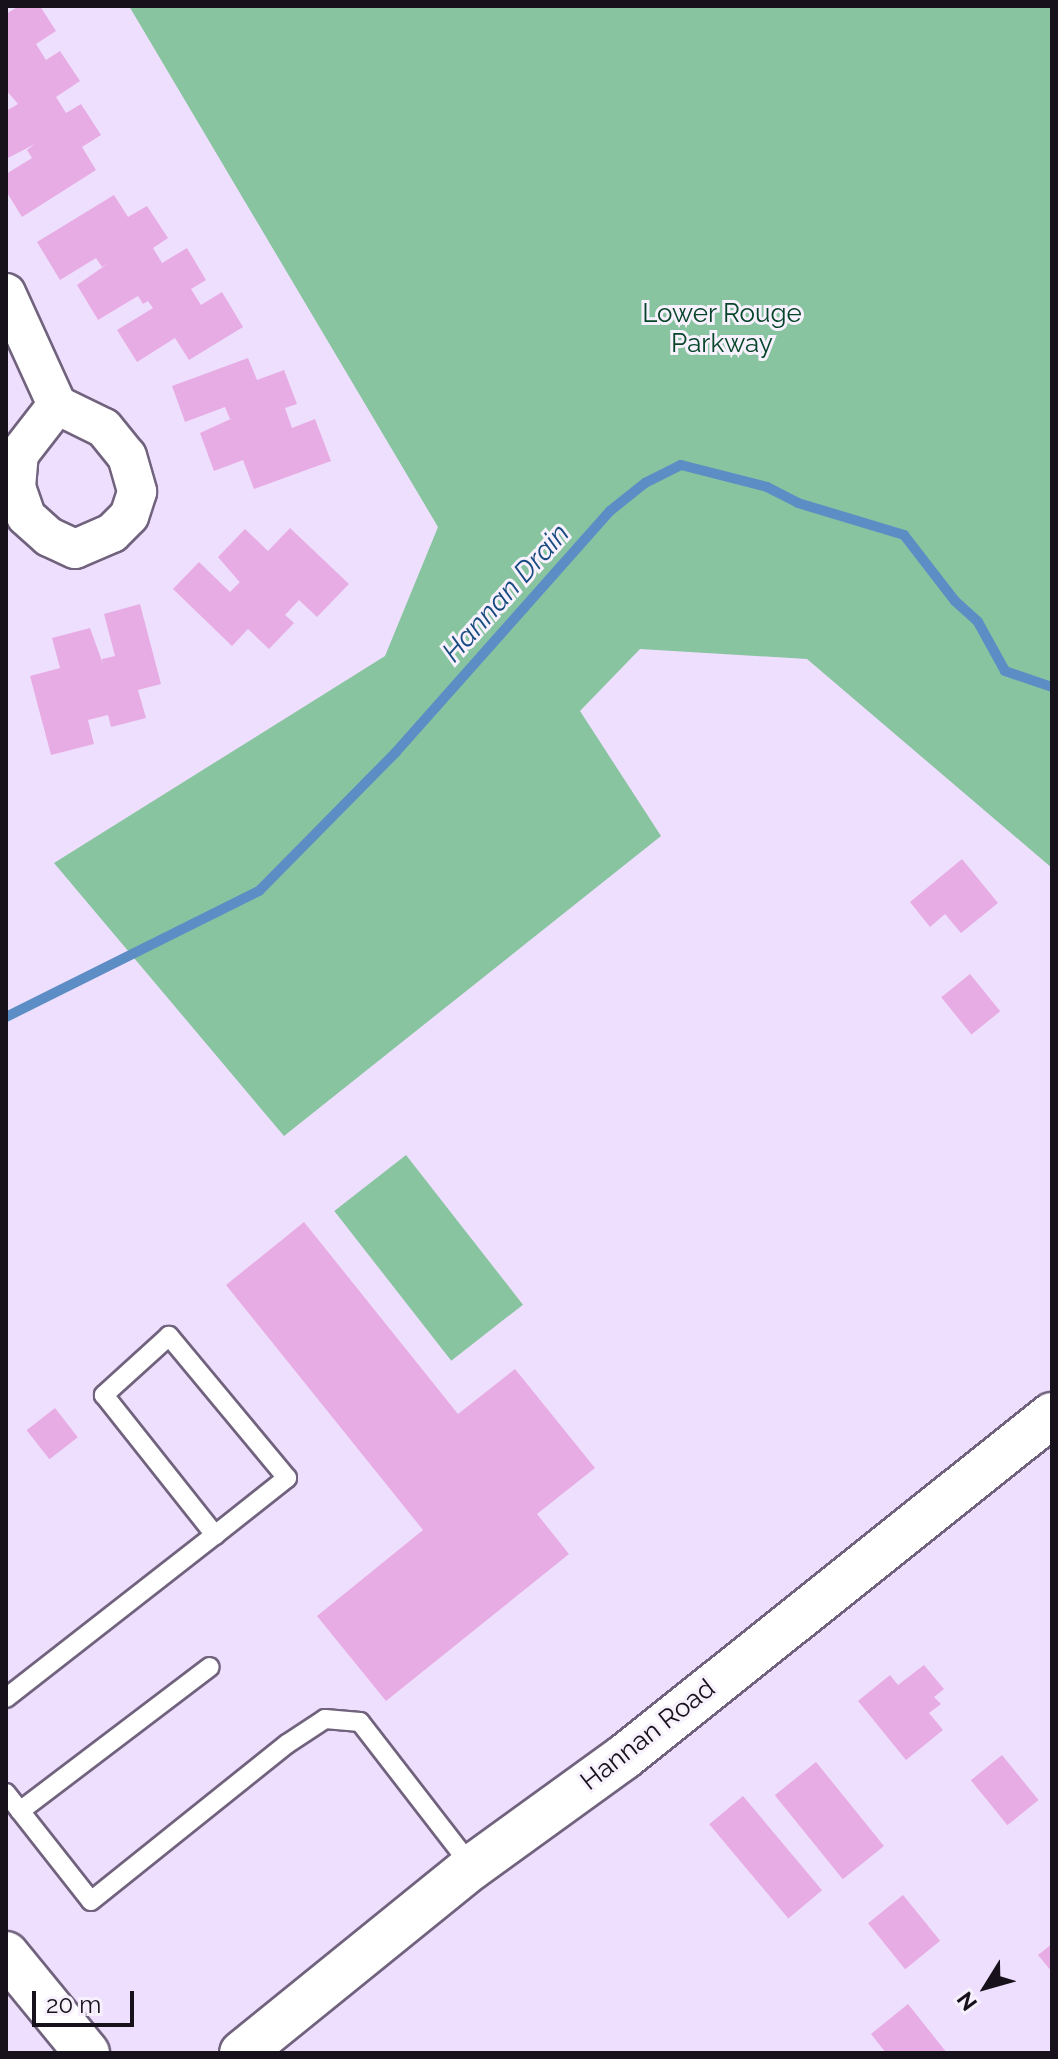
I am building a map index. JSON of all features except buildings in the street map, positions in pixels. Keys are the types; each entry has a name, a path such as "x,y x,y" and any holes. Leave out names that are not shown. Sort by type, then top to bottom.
{"street":[{"path":"6,293 57,405"},
{"name":"Hannan Road","path":"242,2053 472,1867 624,1757 1052,1415"},
{"path":"6,1954 87,2053"}],"lane":[{"path":"6,1698 215,1535 287,1478 169,1336 104,1395 215,1535"},
{"path":"20,1811 210,1667"},
{"path":"6,1793 91,1901 287,1744 325,1719 360,1722 472,1867"}],"green space":[{"name":"Lower Rouge Parkway","path":"129,6 1052,6 1052,868 807,659 640,649 580,711 661,836 284,1136 54,863 385,656 438,527"},
{"path":"406,1155 523,1305 451,1361 334,1211"}],"waterway":[{"name":"Hannan Drain","path":"6,1017 259,891 396,752 610,511 645,483 681,465 767,487 798,503 904,535 955,601 978,622 1005,671 1052,687"}]}
